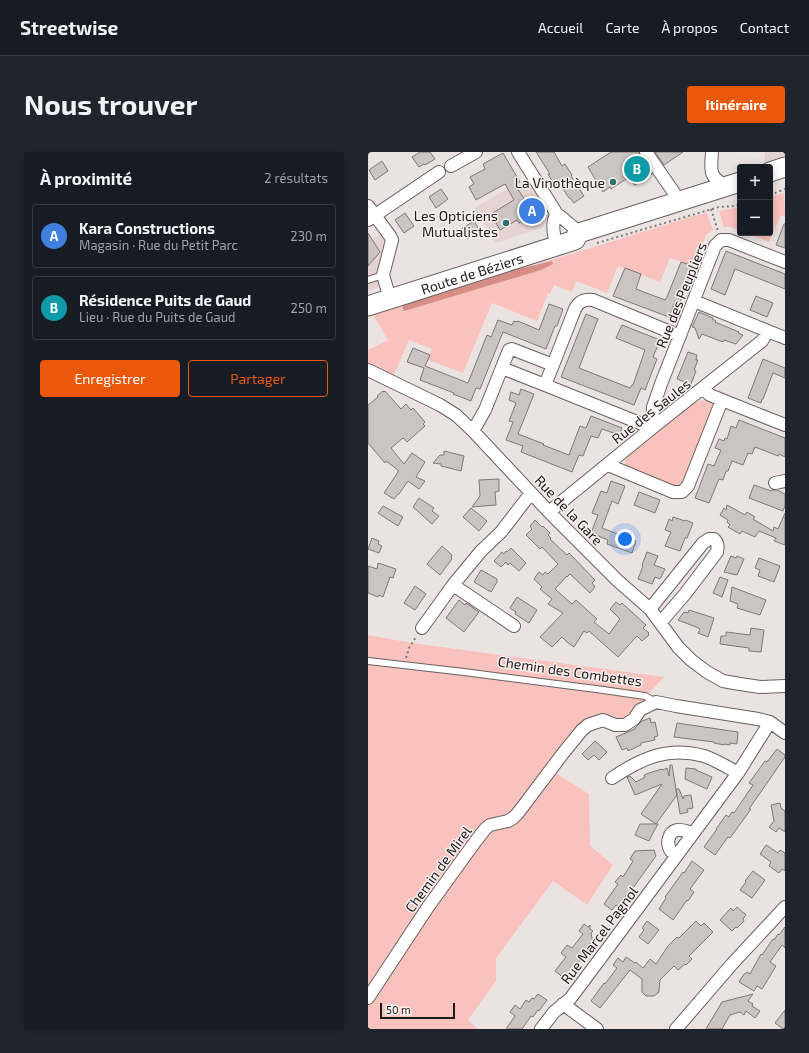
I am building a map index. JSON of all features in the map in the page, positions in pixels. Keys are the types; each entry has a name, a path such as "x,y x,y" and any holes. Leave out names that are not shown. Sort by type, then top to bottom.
{"main road":[{"path":"773,171 785,167"},
{"path":"773,184 785,181"},
{"name":"Route de Béziers","path":"368,306 575,240 579,233 681,207 735,188"}],"street":[{"path":"451,166 476,152"},
{"path":"518,152 556,215 554,219 557,246"},
{"path":"646,152 681,207"},
{"path":"712,152 711,167 712,174 715,179 735,188"},
{"path":"372,218 439,172"},
{"path":"368,206 372,218 390,236 392,240 383,275 390,299"},
{"path":"556,215 560,216 573,227 575,240"},
{"name":"Rue des Peupliers","path":"652,428 653,407 715,246 721,240 729,240 785,262"},
{"path":"545,385 575,309 582,300 593,300 680,336"},
{"path":"694,301 785,338"},
{"name":"Rue des Saules","path":"549,512 762,341 768,331"},
{"path":"474,431 485,410 509,350 512,349 552,365"},
{"path":"502,368 652,428"},
{"name":"Rue de la Gare","path":"368,370 440,405 456,415 474,431 549,512 618,581 650,609 678,647 691,660 707,672 729,682 760,687 785,686"},
{"path":"703,388 710,395 785,425"},
{"path":"608,465 673,492 682,492 688,486 722,400"},
{"path":"422,628 453,585 481,551 501,532 531,493"},
{"path":"650,609 703,543 708,539 714,539 718,546 717,552 685,594 661,622"},
{"path":"453,585 514,626"},
{"name":"Chemin des Combettes","path":"656,702 770,722 785,733"},
{"name":"Chemin de Mirel","path":"368,998 428,907 486,828 490,825 513,818 518,814 564,752 588,725 603,720 615,724 626,725 634,719 640,710 656,702"},
{"name":"Rue Marcel Pagnol","path":"542,1029 554,1012 570,999 738,773 770,722"},
{"path":"612,778 639,762 653,756 669,753 686,753 705,756 738,773"},
{"path":"677,855 671,851 669,845 668,839 670,834 678,830 693,833"},
{"path":"676,1029 732,964 785,907"},
{"path":"563,1004 597,1029"}],"lane":[{"path":"368,280 383,275"},
{"name":"Chemin des Combettes","path":"368,661 524,679 645,696 656,702"}],"path":[{"path":"773,193 785,189"},
{"path":"711,209 721,240"},
{"path":"404,665 409,648 422,628"}],"shaded area":[{"path":"765,152 785,152 785,159 764,164"},
{"path":"527,178 547,209 548,217 546,223 541,228 496,243 474,208"},
{"path":"784,193 785,217 781,215 773,233 773,200 773,196"},
{"path":"737,208 737,230 731,227 724,227 719,211"},
{"path":"707,213 713,230 706,235 694,266 670,258 660,282 618,266 607,293 576,281 572,292 554,285 550,294 548,293 537,321 492,303 463,373 428,360 432,349 409,340 394,375 368,363 368,350 388,340 373,315"},
{"path":"380,234 385,241 379,269 379,287 368,291 368,242"},
{"path":"754,236 772,236 769,242"},
{"path":"552,261 553,264 541,270 404,311 402,305 514,270"},
{"path":"707,400 711,403 713,408 682,486 674,486 628,467 625,464 625,461 629,456 692,404"},
{"path":"368,635 412,643 664,677 648,694 630,720 595,718 554,772 589,794 590,846 613,865 587,905 553,881 496,958 496,981 468,1020 478,1029 368,1029"}],"building":[{"path":"420,152 430,152 435,159 419,167 412,157"},
{"path":"536,152 554,152 562,166 565,164 584,196 574,203 559,183 555,186 548,174 550,174"},
{"path":"611,152 639,152 652,174 635,185 629,177 611,189 610,187 603,192 588,167"},
{"path":"655,152 683,152 664,165"},
{"path":"503,153 520,182 515,185 525,200 530,197 539,213 519,223 517,220 500,230 491,214 514,200 505,184 476,200 469,187 474,184 470,177 485,169 483,164"},
{"path":"382,161 388,171 375,180 369,170"},
{"path":"441,189 448,199 436,208 429,197"},
{"path":"405,213 414,226 404,233 395,220"},
{"path":"474,221 480,231 467,239 461,229"},
{"path":"785,224 785,248 776,245"},
{"path":"368,233 380,252 368,266"},
{"path":"726,251 785,274 785,289 735,269 725,295 711,289"},
{"path":"681,262 694,266 680,302 676,300 669,317 613,296 625,268 641,274 636,289 665,300"},
{"path":"756,296 773,303 767,317 750,310"},
{"path":"549,304 563,309 546,349 503,332 480,389 476,388 471,401 420,380 424,368 407,362 413,348 430,355 425,366 468,383 487,335 491,337 498,320 512,325 514,321 518,321 539,330"},
{"path":"699,312 713,318 712,319 716,321 715,322 743,335 736,344 724,340 723,342 702,334 699,339 695,328 692,327"},
{"path":"586,314 598,319 579,368 630,388 633,385 645,350 616,338 622,325 660,340 653,357 657,359 645,390 641,388 634,405 561,377"},
{"path":"688,352 697,355 696,360 698,360 691,384 677,379"},
{"path":"763,359 785,368 785,378 773,373 761,403 748,398"},
{"path":"521,389 534,394 518,434 544,444 543,445 569,455 580,426 586,428 591,416 622,428 619,435 602,429 598,438 591,436 583,456 579,455 572,472 521,452 523,446 506,440 513,422 509,421 516,403 509,400 511,392 519,395"},
{"path":"383,391 385,391 401,409 406,404 411,410 413,408 425,422 423,424 425,426 407,442 403,438 391,448 404,464 412,453 425,462 416,477 425,481 419,489 408,481 394,499 384,493 398,470 386,461 385,463 368,443 368,405"},
{"path":"739,420 785,438 785,457 779,454 778,456 755,447 752,454 748,453 743,465 732,461 723,480 719,479 709,503 695,498 708,464 714,466 721,450 715,448 719,439 724,441 725,438 727,439 731,426 736,428"},
{"path":"444,451 464,456 461,471 441,466 441,464 433,463 440,455 444,455"},
{"path":"499,479 499,491 495,492 496,505 472,507 480,496 479,480"},
{"path":"611,481 625,486 618,504 612,501 602,528 636,541 632,553 607,544 608,540 591,533 598,515 592,513 601,491 607,493"},
{"path":"754,485 771,491 777,490 785,494 785,506 783,511 749,498"},
{"path":"639,492 660,500 655,513 634,505"},
{"path":"419,498 434,508 432,511 439,516 432,524 413,507"},
{"path":"727,505 745,515 747,512 755,517 753,519 773,531 774,527 778,529 785,513 785,545 774,541 776,538 759,531 755,537 742,531 740,534 728,527 730,525 727,522 728,520 720,515 724,508 726,510"},
{"path":"383,506 403,517 398,526 378,513"},
{"path":"471,508 487,521 479,531 463,517"},
{"path":"673,517 693,523 680,551 665,546 671,532 665,530 669,519 672,521"},
{"path":"535,520 550,533 548,535 551,538 550,539 567,555 569,553 595,580 592,583 595,587 590,593 570,574 555,589 572,604 576,600 597,619 594,622 609,634 620,619 610,609 616,602 620,605 622,603 646,625 643,628 649,633 649,635 642,641 637,636 618,657 589,631 587,633 584,631 574,647 562,637 552,647 540,637 563,613 548,604 552,599 540,589 542,587 534,579 539,572 543,575 545,572 548,574 558,564 542,547 540,549 526,535 532,529 530,526"},
{"path":"372,538 379,541 378,544 382,546 379,553 368,549"},
{"path":"442,546 452,555 452,559 440,575 427,564"},
{"path":"511,548 526,563 519,571 510,563 508,565 506,562 501,567 494,561 502,552 504,554"},
{"path":"647,552 658,556 654,565 665,569 660,579 655,577 652,584 638,579"},
{"path":"731,556 736,558 737,556 744,559 737,575 724,572"},
{"path":"759,558 780,566 774,582 758,576 760,570 755,568"},
{"path":"378,563 396,569 393,578 390,577 383,597 379,595 378,597 368,593 368,566 377,569"},
{"path":"481,570 497,579 497,582 491,592 474,582"},
{"path":"720,577 728,580 722,597 713,593"},
{"path":"415,586 426,594 415,610 404,603"},
{"path":"732,587 766,600 760,615 737,608 738,604 730,601"},
{"path":"517,597 537,610 529,623 515,614 516,612 510,608"},
{"path":"459,600 465,605 466,603 479,612 464,632 446,618"},
{"path":"689,610 714,618 708,637 698,633 700,629 678,620 684,612 688,613"},
{"path":"751,628 764,630 761,652 749,651 749,648 720,644 721,636 726,636 726,632 750,635"},
{"path":"650,718 651,723 655,722 658,736 654,737 655,740 641,743 641,745 628,751 627,748 622,750 616,737 635,729 642,721"},
{"path":"677,723 738,732 737,744 730,743 730,745 724,745 714,742 674,737"},
{"path":"595,741 607,752 599,760 594,755 588,760 582,754"},
{"path":"777,749 785,755 785,757 749,809 751,809 730,838 728,837 715,855 704,847 726,815 729,817 732,812 734,813 753,785 749,783 765,761 767,762"},
{"path":"670,765 672,765 677,795 656,824 641,814 662,784 635,795 627,777 630,776 636,782 645,777 644,775 667,768 669,776"},
{"path":"686,768 696,769 712,777 707,789 685,779"},
{"path":"676,789 679,789 683,799 684,796 691,795 693,808 687,809 688,812 680,814"},
{"path":"780,803 781,808 785,811 785,832 779,828 776,832 769,827 774,821 771,805"},
{"path":"640,824 658,824 649,841 635,835"},
{"path":"766,845 778,853 780,850 785,853 785,871 782,869 779,873 769,866 771,862 760,854"},
{"path":"654,850 656,856 618,906 616,905 612,910 604,904 618,884 615,882 621,875 623,877 633,861 630,859 635,851"},
{"path":"692,861 704,870 690,889 694,892 673,920 659,909 666,898 665,897"},
{"path":"753,871 765,880 752,898 740,890"},
{"path":"737,907 746,915 743,919 744,921 732,931 720,920 731,908 733,911"},
{"path":"647,921 659,930 648,944 639,937 644,930 642,928"},
{"path":"696,921 701,926 704,923 713,932 689,956 692,959 686,965 685,964 678,970 674,966 660,980 659,992 654,996 646,996 642,992 642,979 630,970 600,1008 591,1001 617,968 613,965 618,958 623,962 626,957 635,963 636,962 643,968 650,959 656,964 668,946 677,937 679,938"},
{"path":"584,924 588,927 590,925 590,929 593,931 591,933 593,943 590,943 573,970 564,978 555,971 566,957 561,953 567,945 572,948 583,934 579,931"},
{"path":"785,927 785,948 782,945 770,962 776,966 762,989 757,986 754,991 739,982 744,974 747,972 750,974 761,954 762,955 773,939 774,940"},
{"path":"538,994 547,1000 539,1011 538,1010 533,1017 531,1016 522,1029 506,1029 515,1016 510,1012 515,1005 520,1009 526,1000 529,1002"},
{"path":"753,994 748,1001 753,1004 752,1006 760,1011 755,1018 746,1011 744,1015 740,1012 730,1015 722,1029 706,1029 722,1002"},
{"path":"785,1010 785,1029 783,1029 775,1023"}],"place":[{"name":"Résidence Puits de Gaud","path":"637,169"},
{"name":"La Vinothèque","path":"613,182"},
{"name":"Kara Constructions","path":"532,211"},
{"name":"Les Opticiens Mutualistes","path":"506,223"}]}
